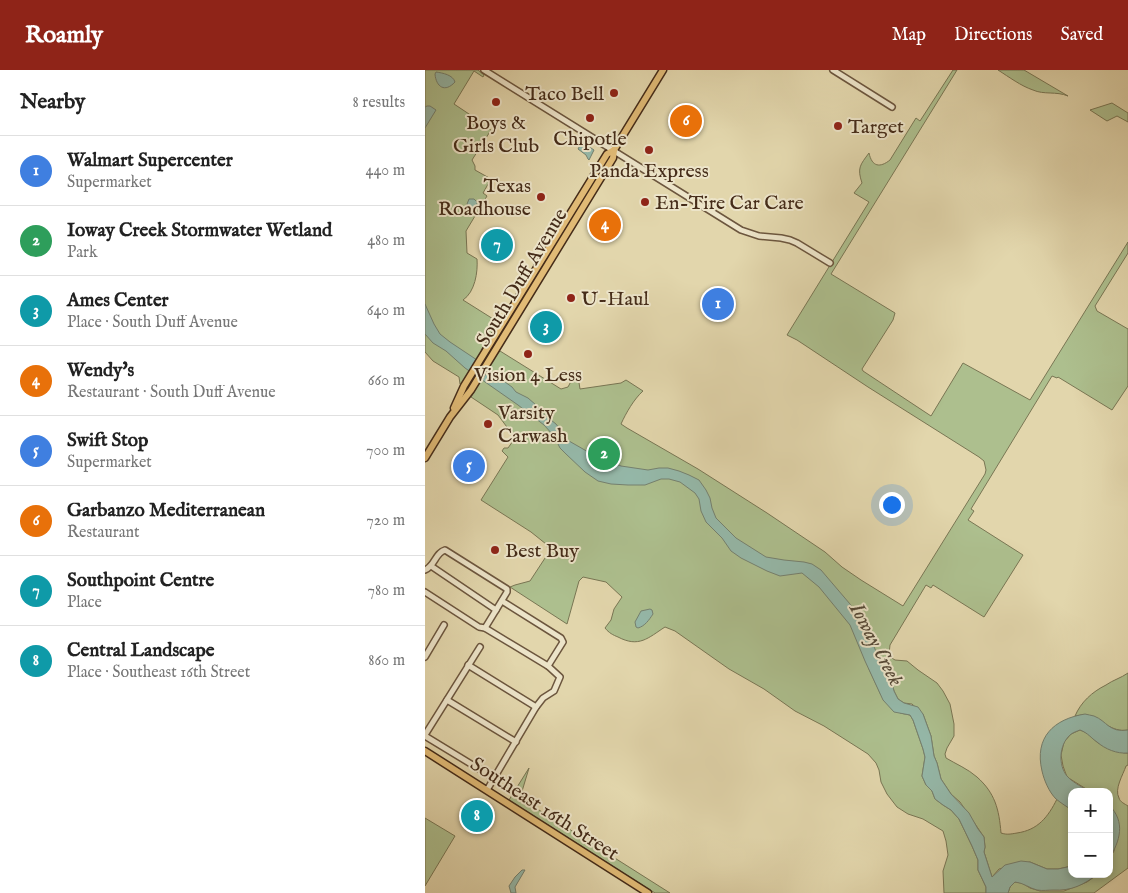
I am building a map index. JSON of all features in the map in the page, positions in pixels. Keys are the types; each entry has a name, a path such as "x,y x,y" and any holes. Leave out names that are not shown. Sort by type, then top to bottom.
{"main road":[{"name":"South Duff Avenue","path":"425,458 613,158 614,150 663,70"},
{"name":"Southeast 16th Street","path":"425,750 648,893"}],"street":[{"path":"484,70 741,230 759,236 790,240 830,263"},
{"path":"833,70 892,107"},
{"path":"425,570 429,569 439,552 445,550 507,589 502,601 485,628"},
{"path":"431,566 496,610"},
{"path":"425,592 479,627 485,628 548,666 561,677 554,691 543,698 536,707 487,790"},
{"path":"502,601 561,638 563,642 548,666"},
{"path":"425,657 445,625"},
{"path":"480,647 425,736 494,778"},
{"path":"468,665 536,707"},
{"path":"447,700 516,742"}],"green space":[{"path":"425,70 478,70 484,75 483,77 474,71 454,104 491,130 472,160 475,170 491,179 483,193 487,196 466,231 467,253 477,259 477,264 473,287 463,300 498,322 481,350 494,358 500,351 561,389 568,387 577,370 580,389 621,383 626,380 643,391 636,398 621,424 698,469 767,513 825,552 861,580 903,606 985,474 984,461 787,335 869,202 854,193 862,183 860,167 863,161 869,153 872,161 877,165 890,160 916,118 920,121 953,70 957,70 831,274 895,313 893,320 862,369 931,416 963,363 1030,400 1128,242 1128,253 1095,306 1097,311 1128,329 1128,386 1112,410 1058,377 1052,376 971,509 974,511 968,520 1023,555 984,617 933,585 931,588 926,585 890,645 889,654 895,660 907,661 937,683 943,691 950,704 954,724 954,736 947,748 946,758 973,774 988,789 995,802 1001,833 1017,833 1037,826 1046,817 1057,799 1068,807 1068,867 1047,869 1030,862 999,869 992,877 984,852 984,837 960,802 951,794 941,779 934,756 931,736 923,714 912,704 904,703 898,699 877,655 869,669 881,695 900,713 910,715 913,720 925,757 922,776 935,799 951,810 959,819 978,860 978,870 986,887 986,893 944,893 943,871 948,855 943,831 897,807 881,782 876,763 868,754 729,669 675,631 665,627 638,642 625,640 610,633 605,628 622,597 606,582 583,577 579,581 567,624 510,587 530,581 549,552 546,544 531,532 481,500 508,457 502,451 504,448 508,448 515,438 498,415 471,397 474,392 460,384 459,377 433,361 425,352"},
{"path":"998,70 1024,70 1068,96 1033,90"},
{"path":"1112,103 1128,113 1128,122 1117,116 1107,121 1090,110"},
{"path":"1128,673 1128,730 1112,728 1087,715 1075,716 1080,706 1092,694"},
{"path":"1080,730 1087,733 1098,743 1128,753 1128,765 1118,786 1118,794 1123,803 1128,806 1128,868 1094,893 1008,893 1010,887 1015,882 1040,891 1064,891 1092,878 1113,878 1113,788 1085,788 1067,777 1061,755 1064,742 1071,734"},
{"path":"529,768 520,798 670,893 655,893 509,800"},
{"path":"425,818 455,836 425,886"}],"shaded area":[{"path":"436,72 450,76 455,82 448,87 442,87 437,82"},
{"path":"425,107 436,110 425,128"},
{"path":"582,142 594,150 589,160 578,149"},
{"path":"469,199 474,199 477,202 477,208 474,212 469,212 467,204"},
{"name":"Ioway Creek","path":"425,304 440,334 489,368 496,377 512,387 516,392 528,398 556,424 569,441 590,453 621,466 648,470 668,468 699,480 710,498 716,518 736,538 766,557 804,562 812,564 821,570 850,604 872,642 898,699 918,707 923,714 931,736 934,756 941,779 951,794 969,813 984,837 984,852 992,877 1005,865 1021,861 1030,862 1047,869 1068,867 1068,878 1092,878 1082,884 1066,889 1037,890 1015,882 1010,887 1008,893 986,893 986,887 978,870 978,860 959,819 951,810 935,799 922,776 925,757 913,720 910,715 894,712 883,700 850,625 819,587 802,573 780,576 741,558 731,551 722,538 706,522 701,511 699,499 695,493 680,482 661,479 645,485 628,485 598,481 585,472 560,448 554,436 544,425 465,368 446,351 433,343 425,334"},
{"path":"650,609 653,614 648,621 638,628 636,627 635,622 641,611"},
{"path":"1085,714 1094,716 1112,728 1128,730 1128,753 1107,749 1080,730 1070,735 1062,749 1062,766 1069,779 1084,788 1068,788 1068,807 1051,793 1044,778 1040,759 1044,739 1049,732 1056,725 1074,716"},
{"path":"1113,810 1118,818 1119,825 1116,845 1113,851"},
{"path":"522,870 525,870 515,887 516,893 511,893 509,886"}],"place":[{"name":"Taco Bell","path":"614,93"},
{"name":"Boys & Girls Club","path":"496,102"},
{"name":"Chipotle","path":"590,118"},
{"name":"Garbanzo Mediterranean","path":"686,121"},
{"name":"Target","path":"838,126"},
{"name":"Panda Express","path":"649,150"},
{"name":"Texas Roadhouse","path":"541,197"},
{"name":"En-Tire Car Care","path":"645,202"},
{"name":"Wendy's","path":"605,225"},
{"name":"Southpoint Centre","path":"497,245"},
{"name":"U-Haul","path":"571,298"},
{"name":"Walmart Supercenter","path":"718,304"},
{"name":"Ames Center","path":"546,327"},
{"name":"Vision 4 Less","path":"528,354"},
{"name":"Varsity Carwash","path":"488,424"},
{"name":"Ioway Creek Stormwater Wetland","path":"604,454"},
{"name":"Swift Stop","path":"469,466"},
{"name":"Best Buy","path":"495,550"},
{"name":"Central Landscape","path":"477,816"}]}
